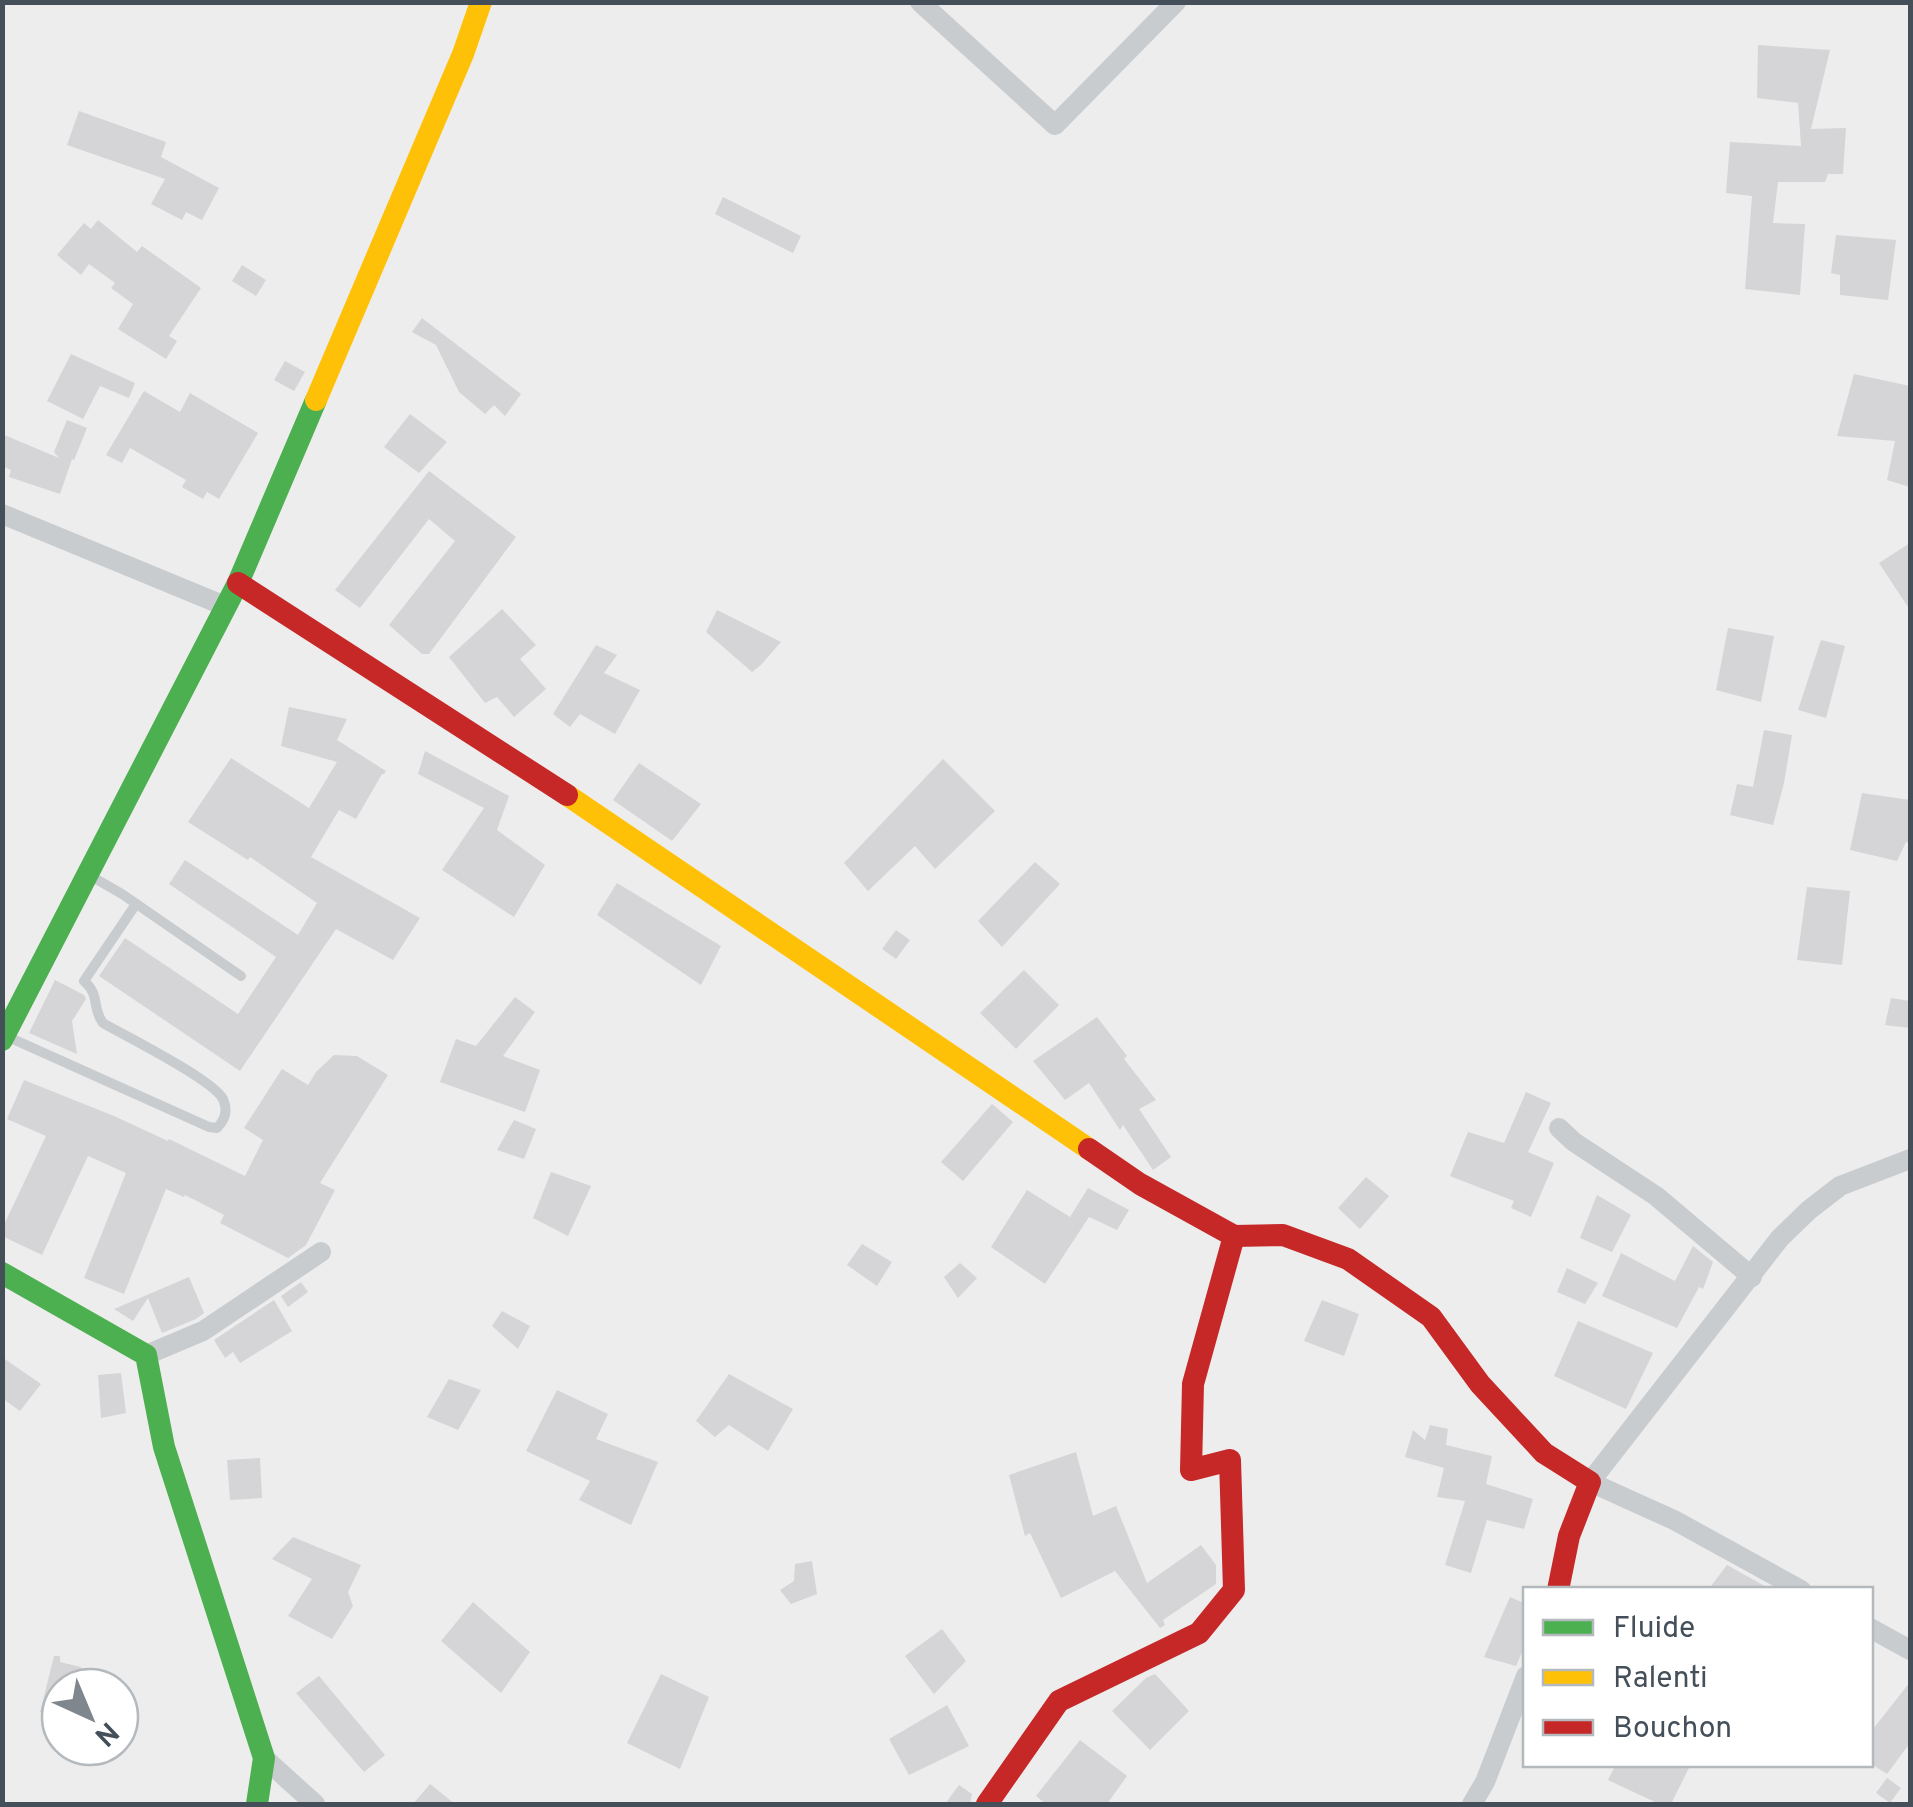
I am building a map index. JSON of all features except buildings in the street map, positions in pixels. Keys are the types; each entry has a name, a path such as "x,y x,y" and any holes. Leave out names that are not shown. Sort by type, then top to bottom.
{"street":[{"path":"4,1038 238,583 482,2"},
{"path":"920,2 1054,125 1176,2"},
{"path":"2,514 224,606"},
{"path":"238,583 607,820 1140,1184 1234,1236 1283,1235 1348,1259 1431,1317 1480,1384 1544,1452 1590,1482 1674,1520 1796,1587"},
{"path":"1559,1128 1656,1196 1752,1277"},
{"path":"1559,1587 1569,1536 1590,1482 1780,1238 1840,1186 1910,1159"},
{"path":"987,1804 1059,1701 1198,1633 1234,1590 1230,1460 1192,1470 1193,1384 1234,1236"},
{"path":"146,1355 203,1331 320,1252"},
{"path":"2,1273 146,1355 164,1448 264,1758 257,1804"},
{"path":"1873,1630 1910,1650"},
{"path":"1472,1804 1485,1782 1523,1684"},
{"path":"264,1758 316,1804"}],"lane":[{"path":"88,874 242,976"},
{"path":"4,1038 209,1127 217,1128 224,1121 223,1100 208,1083 103,1024 96,1014 96,998 84,981 136,904"}],"traffic: fast":[{"path":"2,1040 238,583 316,400"},
{"path":"2,1273 146,1355 164,1447 264,1758 257,1804"}],"traffic: slow":[{"path":"316,400 463,54 481,2"},
{"path":"567,795 1089,1149"}],"traffic: jam":[{"path":"238,583 567,795"},
{"path":"1089,1149 1140,1184 1234,1236 1283,1235 1348,1259 1431,1317 1480,1384 1544,1453 1590,1482 1569,1536 1559,1587"},
{"path":"987,1804 1059,1701 1199,1633 1234,1590 1230,1460 1191,1470 1193,1384 1234,1236"}]}
